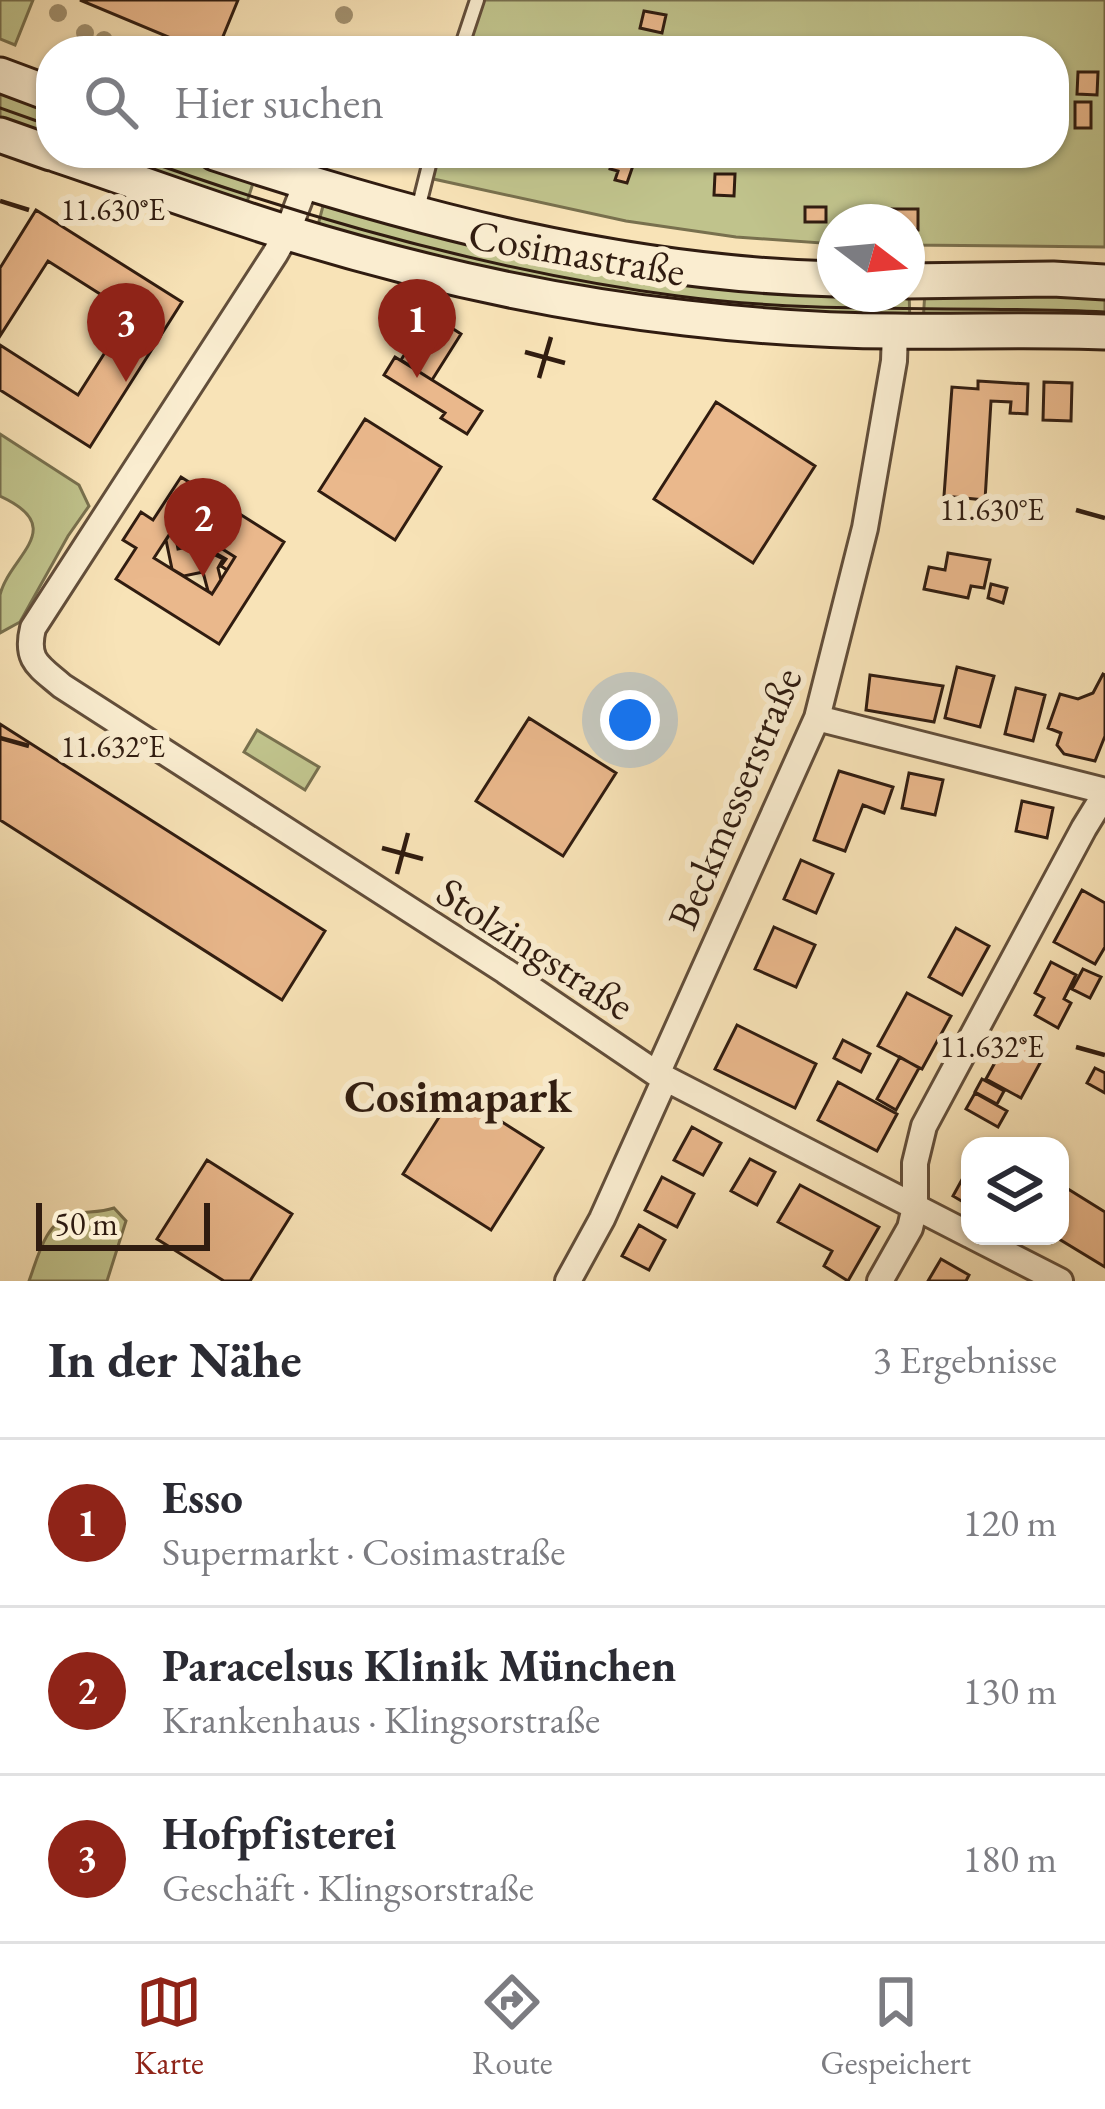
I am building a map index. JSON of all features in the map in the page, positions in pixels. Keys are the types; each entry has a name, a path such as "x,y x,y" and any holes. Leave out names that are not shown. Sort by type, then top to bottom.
{"main road":[{"path":"0,75 36,88"},
{"name":"Cosimastraße","path":"0,135 36,147"},
{"name":"Cosimastraße","path":"96,168 287,233 466,280 569,301 736,323 895,331 1105,332"},
{"name":"Cosimastraße","path":"260,168 507,236 773,278 817,279"},
{"path":"925,281 1105,281"}],"street":[{"path":"287,233 306,183"},
{"name":"Stolzingstraße","path":"287,233 33,628 28,646 35,663 62,686 661,1077 961,1230"},
{"name":"Beckmesserstraße","path":"568,1281 602,1219 818,718 865,528 895,331"},
{"path":"818,718 1105,793 924,1126 915,1163 910,1228 880,1281"},
{"name":"Stolzingstraße","path":"990,1245 1060,1281"}],"lane":[{"path":"465,36 477,0"},
{"path":"416,214 428,168"}],"green space":[{"path":"0,0 33,0 15,45 0,39"},
{"path":"480,0 1105,0 1105,247 925,245 925,204 817,204 817,243 736,237 626,221 429,178 431,168 1069,168 1069,36 468,36"},
{"path":"0,88 36,101 36,135 0,122"},
{"path":"127,168 237,168 256,174 245,208"},
{"path":"324,202 817,291 817,312 910,312 910,325 563,292 317,229"},
{"path":"925,290 1105,291 1105,327 923,324"},
{"path":"0,434 79,485 89,506 20,622 0,633 0,595 33,531 31,519 0,496"},
{"path":"257,730 319,767 305,790 244,752"},
{"path":"114,1208 126,1221 107,1281 29,1281 56,1224 73,1214"}],"building":[{"path":"80,0 238,0 223,36 166,36"},
{"path":"644,11 666,15 662,33 640,28"},
{"path":"1078,72 1098,72 1097,95 1077,94"},
{"path":"1075,102 1091,102 1091,128 1075,128"},
{"path":"632,168 627,183 615,180 618,171 610,169"},
{"path":"715,174 735,174 734,196 714,195"},
{"path":"805,207 817,207 817,222 805,222"},
{"path":"36,210 182,302 90,447 0,390 0,345 78,395 130,313 48,261 0,336 0,268"},
{"path":"430,314 461,334 432,380 401,360"},
{"path":"395,357 482,411 467,434 441,418 445,413 384,375"},
{"path":"978,381 1028,384 1027,414 1010,413 1011,402 991,401 985,500 944,496 952,387 978,389"},
{"path":"1044,382 1072,383 1071,421 1043,420"},
{"path":"716,402 815,466 753,563 654,499"},
{"path":"365,419 441,467 395,540 319,491"},
{"path":"181,477 284,542 219,644 116,579 136,548 123,540 141,512 153,520","holes":["178,521 235,557 212,594 154,558"]},
{"path":"178,521 235,557 227,570 221,566 226,559 212,551 210,555 195,540 193,544 178,534 181,530 174,526"},
{"path":"174,528 178,549 200,544 202,557 223,559 218,568 221,580 212,594 203,572 184,576 172,569 166,540"},
{"path":"948,553 990,560 984,588 971,586 968,598 924,589 929,567 945,570"},
{"path":"991,584 1007,588 1003,603 988,598"},
{"path":"957,667 994,676 980,727 945,718"},
{"path":"1103,674 1105,736 1095,761 1064,754 1057,745 1061,733 1048,728 1060,694 1078,699 1093,693"},
{"path":"870,675 943,686 934,722 866,710"},
{"path":"1016,688 1045,695 1033,741 1005,734"},
{"path":"529,718 616,773 563,856 476,801"},
{"path":"0,724 325,931 282,1000 0,820"},
{"path":"839,771 893,787 884,813 863,805 845,851 814,840"},
{"path":"909,773 943,780 935,815 902,808"},
{"path":"1022,801 1053,808 1047,838 1016,831"},
{"path":"801,860 833,874 816,913 784,899"},
{"path":"1082,890 1105,903 1105,947 1095,964 1054,942"},
{"path":"774,927 815,945 796,987 755,969"},
{"path":"956,928 989,946 962,995 929,977"},
{"path":"1051,962 1076,975 1064,999 1071,1003 1058,1028 1035,1015 1044,998 1035,993"},
{"path":"1083,969 1101,977 1090,998 1072,989"},
{"path":"907,993 951,1016 922,1069 878,1046"},
{"path":"737,1025 816,1064 795,1108 715,1069"},
{"path":"1011,1033 1046,1052 1021,1098 986,1079"},
{"path":"843,1040 870,1054 861,1072 834,1058"},
{"path":"900,1057 919,1068 896,1110 877,1099"},
{"path":"1095,1068 1105,1073 1105,1093 1087,1083"},
{"path":"982,1079 1004,1091 997,1104 975,1092"},
{"path":"838,1082 897,1114 877,1151 818,1120"},
{"path":"455,1092 543,1148 491,1230 403,1174"},
{"path":"975,1093 1007,1111 998,1127 966,1109"},
{"path":"692,1127 721,1143 703,1175 674,1160"},
{"path":"750,1159 775,1172 757,1205 731,1191"},
{"path":"207,1160 292,1214 250,1281 224,1281 157,1239"},
{"path":"662,1177 694,1194 677,1227 645,1210"},
{"path":"800,1185 879,1227 848,1281 824,1266 832,1251 778,1222"},
{"path":"1069,1190 1105,1212 1105,1267 1069,1245"},
{"path":"639,1225 665,1240 649,1270 622,1256"},
{"path":"941,1259 969,1275 966,1281 928,1281"}],"tram line":[{"path":"0,108 36,121"},
{"path":"169,168 398,240 537,272 678,296 784,306 1105,312"}],"place":[{"name":"Esso","path":"417,378"},
{"name":"Hofpfisterei","path":"126,382"},
{"name":"Paracelsus Klinik München","path":"203,577"}],"district":[{"name":"Cosimapark","path":"458,1096"}]}
